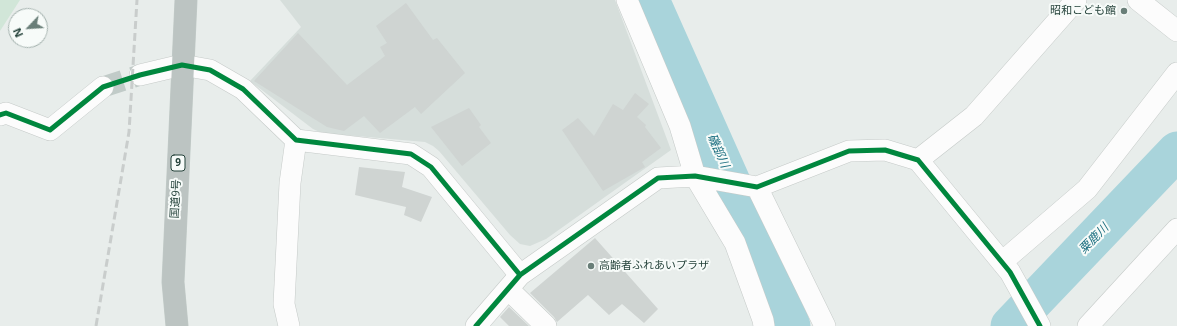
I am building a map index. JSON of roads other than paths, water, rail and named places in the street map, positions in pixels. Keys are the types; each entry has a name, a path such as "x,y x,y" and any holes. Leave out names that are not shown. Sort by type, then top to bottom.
{"highway":[{"name":"国道9号","path":"177,326 173,282 186,0"}],"street":[{"path":"627,0 680,126 695,176 735,243 764,326"},
{"path":"918,160 974,116 1076,0"},
{"path":"1138,0 1177,31"},
{"path":"140,75 182,65 210,70 243,89 296,140 411,154 431,167 546,326"},
{"path":"1006,267 1087,189 1177,73"},
{"path":"0,115 6,113 50,130 103,87"},
{"path":"289,326 284,304 284,296 290,183 296,140"},
{"path":"476,326 514,282 658,178 695,176 757,187 849,151 885,150 918,160 1006,267 1040,326"},
{"path":"757,187 824,326"},
{"path":"1088,326 1177,228"}],"waterway":[{"name":"磯部川","path":"650,0 764,256 791,326"},
{"name":"粟鹿川","path":"1010,326 1177,151"}],"tunnel":[{"path":"103,87 140,75"}],"railway":[{"path":"96,326 129,132 137,0"}],"place":[{"name":"昭和こども館","path":"1124,11"},
{"name":"高齢者ふれあいプラザ","path":"591,266"}]}
